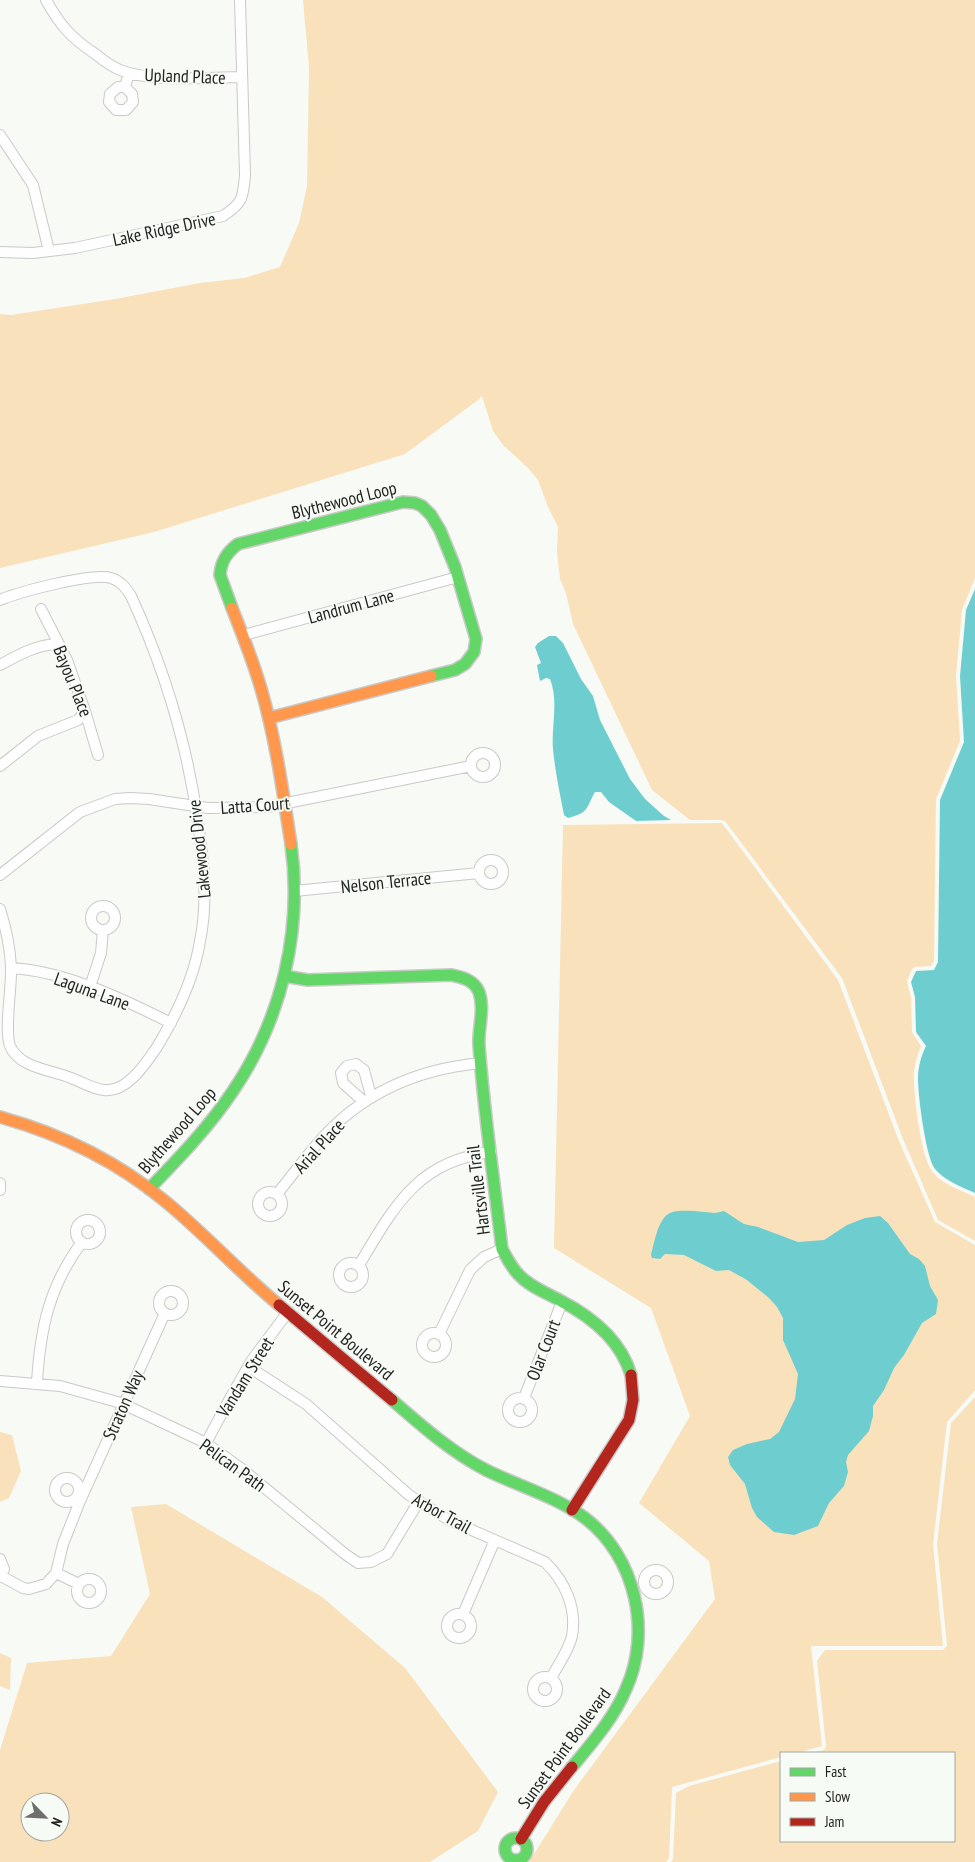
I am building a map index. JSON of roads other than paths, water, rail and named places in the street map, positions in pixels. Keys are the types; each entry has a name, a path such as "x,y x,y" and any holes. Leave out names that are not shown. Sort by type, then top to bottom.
{"street":[{"name":"Upland Place","path":"46,0 60,25 82,45 110,65 129,73 148,77 242,77"},
{"name":"Lake Ridge Drive","path":"0,252 33,252 75,248 224,216 237,207 243,190 245,175 240,0"},
{"name":"Upland Place","path":"125,87 129,73"},
{"path":"0,135 33,184 49,251"},
{"name":"Blythewood Loop","path":"149,1189 213,1120 240,1081 264,1036 274,1008 284,976 292,924 294,891 292,852 269,718 244,635 223,586 220,567 223,558 238,544 403,502 420,505 432,517 449,551 476,638 474,654 465,666 448,672 269,718"},
{"name":"Lakewood Drive","path":"0,600 35,588 101,577 110,578 126,587 146,629 169,692 182,736 196,806 205,880 200,942 192,974 171,1023 155,1049 128,1082 112,1091 95,1088 52,1070 29,1064 13,1051 8,1038 11,968 5,926 0,909"},
{"name":"Landrum Lane","path":"244,635 458,577"},
{"name":"Bayou Place","path":"41,610 67,660 98,755"},
{"path":"0,665 34,649 50,644 59,644"},
{"path":"0,766 38,736 78,720 85,711"},
{"name":"Latta Court","path":"0,875 67,820 91,806 115,799 130,798 231,809 267,808 471,766"},
{"name":"Nelson Terrace","path":"294,891 479,873"},
{"path":"90,987 101,953 103,930"},
{"name":"Laguna Lane","path":"11,968 37,971 90,987 171,1023"},
{"name":"Hartsville Trail","path":"284,976 308,980 461,976 475,986 480,994 482,1002 479,1027 481,1063 502,1249 508,1263 522,1279 590,1319 618,1346 630,1369 633,1382 634,1397 628,1422 572,1510"},
{"name":"Arial Place","path":"277,1194 334,1125 367,1099 405,1080 435,1070 481,1063"},
{"name":"Sunset Point Boulevard","path":"0,1117 76,1144 117,1167 149,1189 236,1268 434,1435 463,1457 500,1477 572,1510 595,1527 608,1541 626,1571 638,1586 639,1640 632,1678 625,1694 609,1720 543,1804 521,1839"},
{"path":"359,1265 403,1196 415,1184 445,1164 476,1154 491,1152"},
{"path":"0,1183 0,1190"},
{"path":"37,1383 38,1356 45,1318 56,1283 82,1242"},
{"path":"439,1334 470,1270 484,1256 502,1249"},
{"name":"Olar Court","path":"524,1398 562,1302"},
{"name":"Vandam Street","path":"206,1443 248,1367 288,1312"},
{"name":"Straton Way","path":"56,1573 63,1544 80,1496 165,1313"},
{"name":"Arbor Trail","path":"248,1367 306,1404 409,1495 449,1520 545,1562 556,1572 564,1584 574,1614 572,1637 551,1678"},
{"name":"Pelican Path","path":"0,1381 60,1386 124,1404 206,1443 242,1469 358,1563 371,1562 387,1554 419,1501"},
{"path":"463,1614 495,1540"},
{"path":"0,1559 4,1569 0,1576 23,1588 29,1589 46,1584 56,1573 79,1584"}],"water":[{"path":"975,589 975,1193 944,1177 935,1169 932,1163 919,1099 918,1079 920,1062 926,1046 916,1032 915,997 911,982 916,971 934,970 938,962 940,800 964,742 960,676 966,610"},
{"path":"549,636 556,636 563,643 581,679 593,696 600,720 630,779 645,799 671,820 636,821 609,802 601,792 595,792 586,809 580,814 568,818 564,815 553,749 553,688 550,679 546,678 540,681 537,665 541,663 535,647"},
{"path":"676,1211 715,1213 724,1211 744,1224 758,1227 798,1242 824,1240 847,1225 865,1218 880,1216 888,1223 910,1254 919,1259 925,1266 930,1286 938,1300 936,1314 922,1323 873,1406 873,1416 869,1431 848,1455 846,1462 848,1472 844,1486 829,1503 818,1526 794,1535 774,1532 757,1517 752,1508 745,1484 730,1465 728,1457 733,1450 747,1444 770,1439 779,1432 795,1399 798,1374 783,1340 783,1318 769,1298 747,1280 729,1270 716,1271 684,1255 665,1254 660,1259 652,1258 651,1255 662,1220 670,1213"}]}
